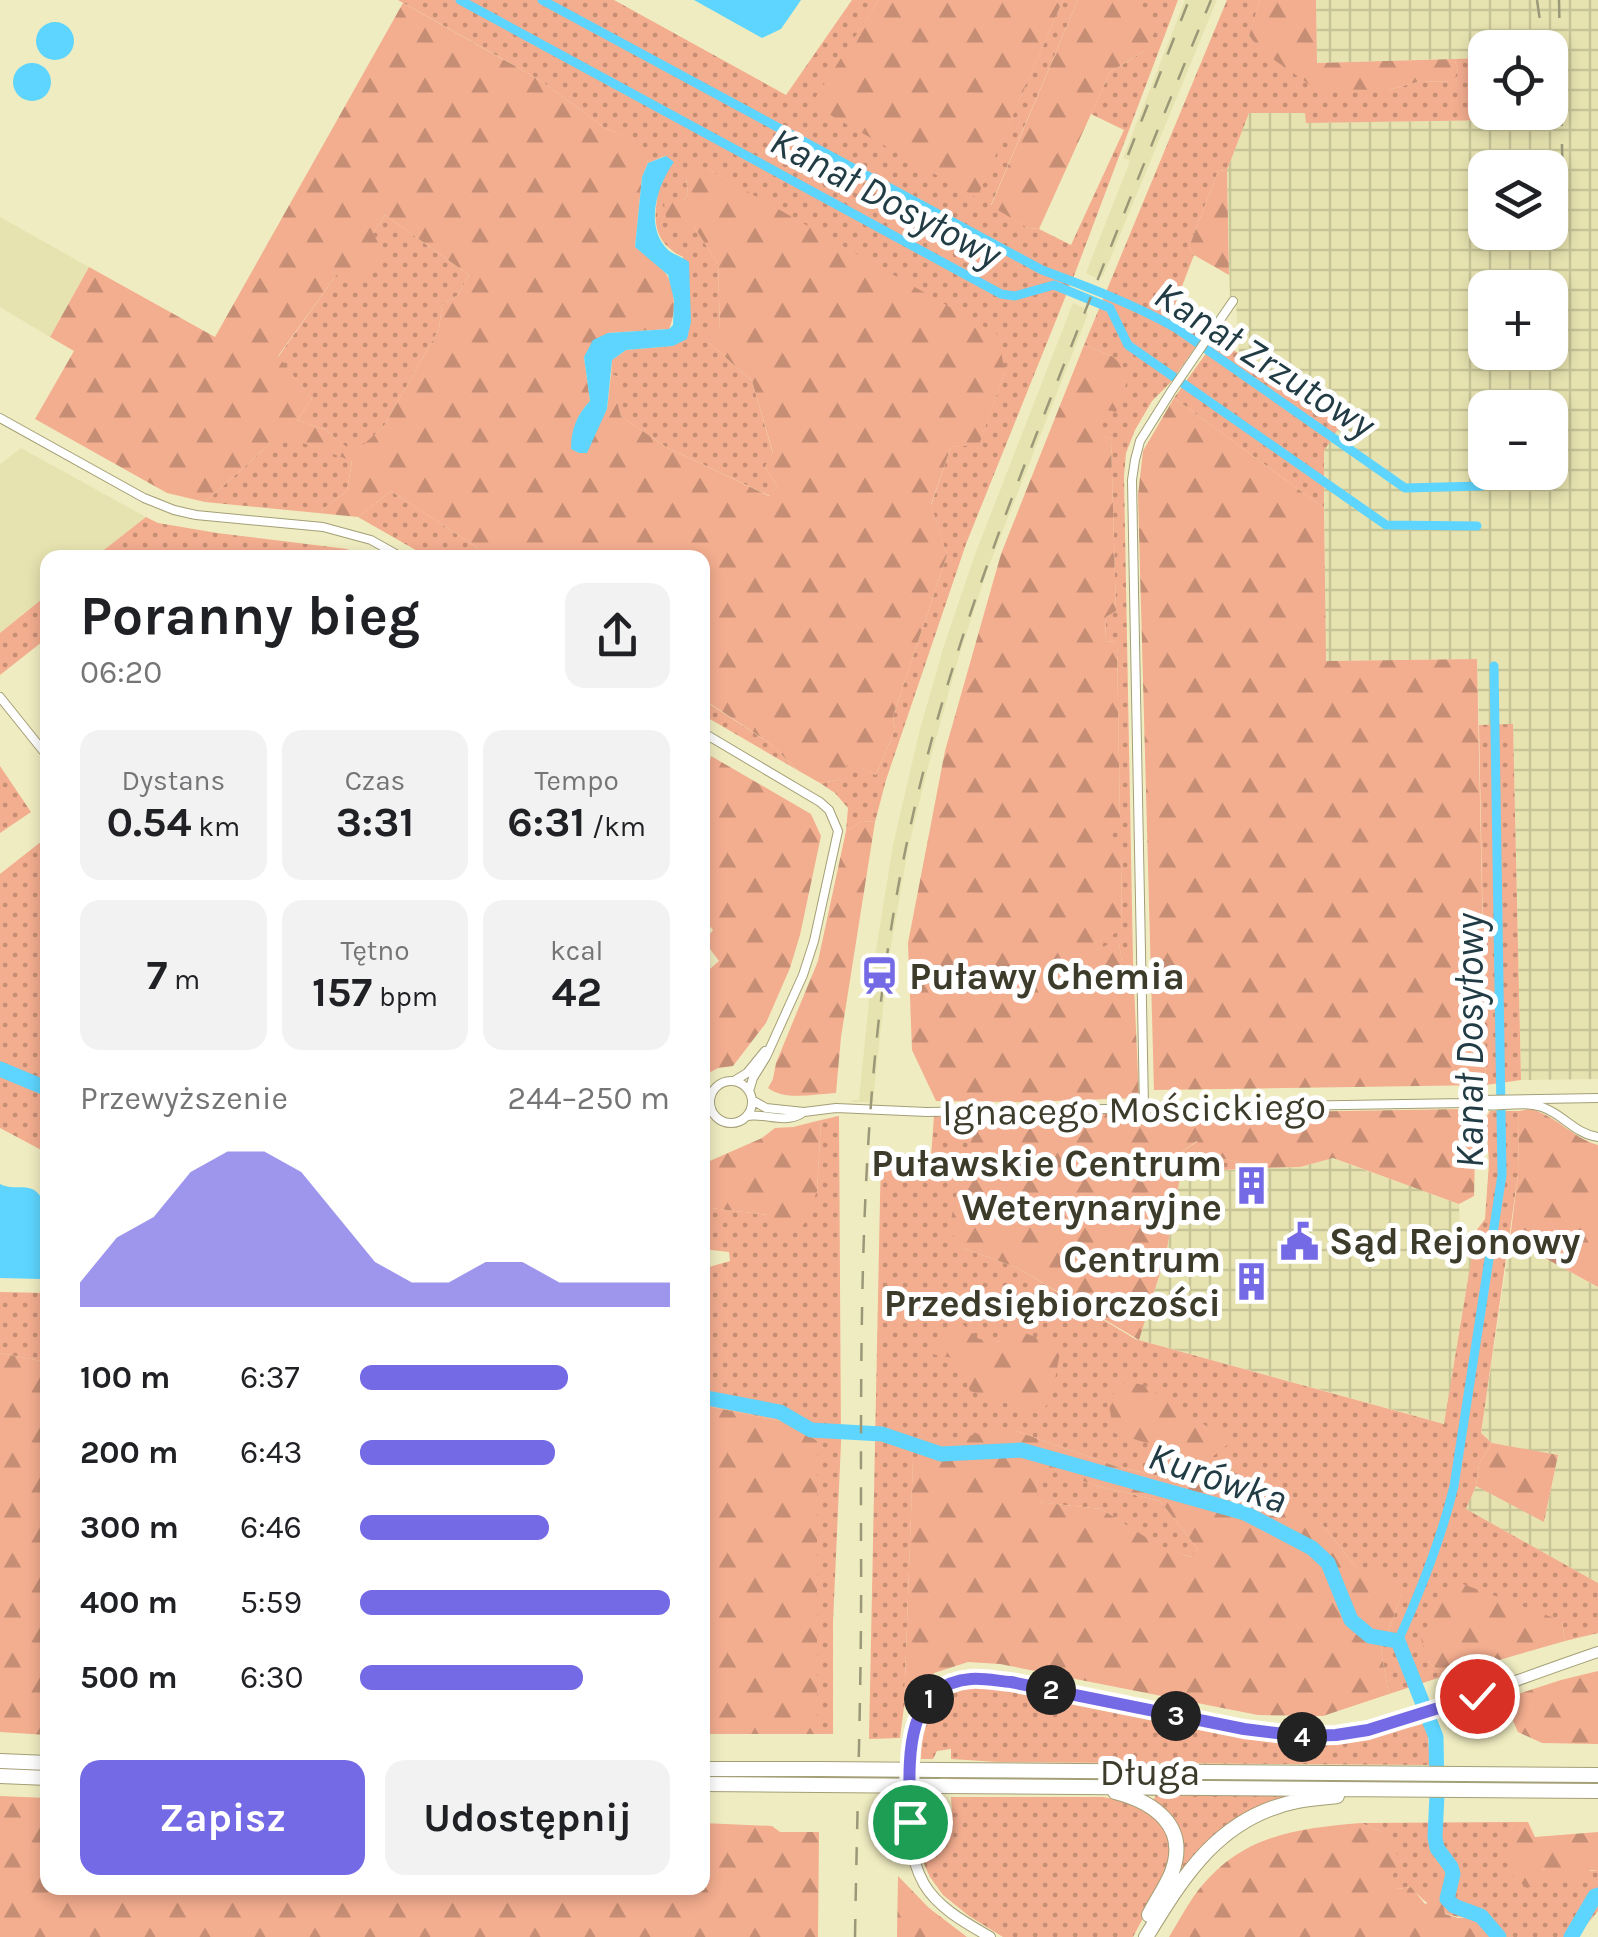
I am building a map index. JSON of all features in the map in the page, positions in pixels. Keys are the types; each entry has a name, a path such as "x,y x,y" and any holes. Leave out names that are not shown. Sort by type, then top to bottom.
{"highway":[{"path":"0,1761 40,1763"},
{"name":"Długa","path":"710,1770 819,1777 1422,1782"},
{"path":"1146,1937 1192,1865 1213,1844 1232,1829 1282,1805 1422,1782 1598,1775"},
{"path":"0,1776 40,1778"},
{"name":"Długa","path":"710,1784 819,1777"},
{"name":"Długa","path":"940,1778 1094,1787 1372,1789"},
{"path":"1453,1782 1598,1790"},
{"path":"1094,1787 1150,1804 1165,1819 1174,1838 1176,1851 1171,1873 1137,1937"}],"street":[{"path":"1144,1107 1132,480 1140,441 1234,301"},
{"path":"0,418 144,498 174,510 335,530 388,550"},
{"path":"0,697 40,748"},
{"path":"710,737 820,802 829,810 838,831 810,958 753,1078 751,1108 747,1116 732,1123 715,1116 710,1108"},
{"path":"710,1087 746,1074 769,1048"},
{"path":"734,1081 743,1084 751,1096"},
{"path":"710,1096 716,1086"},
{"name":"Ignacego Mościckiego","path":"751,1096 766,1108 804,1112 836,1108 927,1112 1598,1098"},
{"path":"1561,1119 1562,1106 1570,1099"},
{"name":"Ignacego Mościckiego","path":"1515,1102 1540,1106 1582,1133 1598,1137"},
{"name":"Ignacego Mościckiego","path":"747,1116 788,1119 804,1112"},
{"path":"990,1937 930,1893 912,1848 914,1724 924,1705 947,1685 971,1679 1011,1682 1282,1735 1336,1735 1411,1717 1598,1655"}],"shaded area":[{"path":"1185,0 1217,0 1103,276 1096,278 1086,273 1130,161 1123,158"},
{"path":"1316,0 1598,0 1598,1079 1521,1080 1513,725 1479,725 1477,659 1325,661 1324,451 1343,421 1292,384 1276,381 1239,354 1236,303 1230,298 1227,170 1249,113 1305,113 1306,123 1468,121 1468,130 1568,130 1568,30 1468,30 1468,59 1317,63"},
{"path":"0,217 89,267 50,337 0,307"},
{"path":"1073,303 1088,314 987,571 958,659 908,849 888,963 873,1101 879,1102 853,1102 859,1100 871,981 893,845 920,729 974,557"},
{"path":"21,448 146,517 104,550 40,550 40,601 0,633 0,464"},
{"path":"1332,1158 1459,1204 1460,1235 1475,1238 1445,1424 1139,1340 1166,1254 1181,1172 1300,1167"},
{"path":"1510,1239 1598,1287 1598,1583 1466,1509 1476,1486 1544,1521 1558,1456 1492,1443 1481,1433"}],"green space":[{"path":"398,0 614,0 786,95 852,0 879,0 812,104 977,197 1063,0 1078,0 991,205 1028,228 1039,229 1071,245 1124,130 1091,114 1110,72 1146,50 1129,0 1178,0 1077,268 966,544 875,822 863,821 846,831 848,808 820,783 838,780 848,761 876,775 895,729 893,716 947,555 931,505 951,447 979,444 1005,371 759,199 708,169 686,178 688,195 682,201 718,264 720,330 708,342 752,381 773,454 765,467 777,486 770,496 666,447 621,416 618,377 611,374 612,360 626,350 672,346 683,257 669,248 656,226 665,156 648,163 642,145 605,128 540,80"},
{"path":"879,0 1063,0 977,198 811,104"},
{"path":"1078,0 1129,0 1133,8 1158,25 1146,50 1110,72 1039,229 1028,228 991,206"},
{"path":"1227,0 1260,0 1249,37 1388,90 1421,81 1452,82 1458,70 1454,59 1468,59 1468,121 1306,123 1305,113 1249,113 1227,170 1218,171 1189,247 1194,255 1174,307 1207,331 1170,383 1152,401 1135,430 1126,453 1124,476 1133,962 1122,962 1119,944 1096,950 1095,943 1122,929 1121,851 1109,850 1109,821 1120,820 1117,642 1105,641 1106,617 1116,611 1111,439 1098,434 1112,356 1084,345"},
{"path":"1260,0 1316,0 1317,63 1454,59 1458,70 1453,82 1421,81 1388,90 1316,89 1263,52 1249,36"},
{"path":"403,3 540,80 605,128 643,145 648,163 642,177 635,247 660,267 669,280 673,316 669,329 608,333 584,357 590,401 574,429 572,449 579,453 607,409 611,374 618,377 622,389 617,401 621,416 666,447 769,496 777,486 765,467 773,453 752,381 708,342 711,334 720,330 718,264 693,225 682,228 667,224 664,203 682,201 688,195 686,178 692,169 708,169 997,334 1005,371 979,445 951,447 931,504 947,555 893,716 895,729 876,775 849,762 838,780 820,783 710,704 710,550 479,550 391,491 358,517 318,513 347,491 352,461 304,443 271,443 205,502 167,493 35,419 74,351 50,337 89,267 215,337","holes":["385,215 469,275 458,295 442,305 439,329 384,426 354,453 326,430 297,420 312,399 278,356 337,274 360,279 384,254 373,233"]},
{"path":"1227,170 1229,275 1194,255 1189,247 1218,171"},
{"path":"385,215 469,275 458,295 442,305 439,329 384,426 354,454 326,430 297,420 312,399 278,357"},
{"path":"1217,338 1276,381 1292,384 1343,421 1324,451 1324,508 1174,398"},
{"path":"1084,345 1112,356 1130,373 1116,412 1103,409 1099,434 1111,439 1116,611 1106,617 1105,641 1117,642 1120,821 1109,822 1109,849 1121,850 1122,930 1095,943 1097,950 1125,936 1119,944 1122,961 1133,962 1139,1098 936,1101 912,1050 908,943 945,751 1001,554"},
{"path":"1174,398 1324,508 1326,661 1477,659 1486,1085 1154,1090 1138,495 1143,451"},
{"path":"271,443 304,443 352,460 347,491 318,513 205,502"},
{"path":"391,491 479,550 416,550 358,517"},
{"path":"146,517 158,523 217,533 349,550 104,550"},
{"path":"40,601 40,644 0,675 0,633"},
{"path":"710,704 768,742 799,771 710,719"},
{"path":"1513,724 1521,1080 1486,1085 1479,725"},
{"path":"711,756 811,814 821,836 800,935 766,1023 733,1066 710,1072 710,969 719,961 710,949"},
{"path":"0,766 31,812 0,833"},
{"path":"863,821 875,822 841,1037 836,1093 800,1096 775,1092 768,1088 818,961 846,831"},
{"path":"40,843 40,1149 0,1128 0,874"},
{"path":"1463,1109 1473,1116 1474,1196 1459,1204 1333,1158 1300,1167 1265,1168 1203,1153 1197,1141 1177,1155 1181,1172 1166,1254 1139,1340 1018,1268 963,1248 949,1230 967,1151 990,1114"},
{"path":"1530,1109 1598,1145 1598,1287 1510,1239 1518,1175 1519,1111"},
{"path":"1490,1111 1519,1111 1518,1175 1481,1433 1492,1443 1479,1464 1476,1486 1466,1509 1598,1583 1598,1633 1565,1641 1562,1621 1428,1661 1444,1676 1389,1694 1381,1652 1401,1596 1356,1567 1322,1524 1241,1494 1118,1467 1016,1431 913,1459 900,1738 869,1739 881,1151 931,1157 934,1116 990,1114 963,1248 1018,1268 1135,1339 1444,1424 1476,1231 1485,1219 1489,1163 1486,1118","holes":["979,1340 1003,1342 971,1391 958,1358"]},
{"path":"839,1116 841,1443 833,1622 833,1734 817,1734 817,1441 791,1423 710,1406 710,1267 730,1261 729,1252 710,1250 710,1208 768,1215 817,1191 821,1120"},
{"path":"821,1120 817,1191 804,1224 790,1236 772,1226 768,1215 710,1208 710,1161 762,1138 775,1128"},
{"path":"1198,1141 1203,1153 1265,1168 1181,1172 1177,1155"},
{"path":"0,1292 40,1293 40,1361 0,1353"},
{"path":"962,1324 979,1339 1003,1342 1017,1330 1061,1347 1051,1401 1038,1414 970,1391 958,1359 932,1354 932,1340"},
{"path":"0,1353 40,1361 40,1735 0,1732"},
{"path":"1126,1381 1143,1385 1231,1442 1207,1461 1114,1433 1108,1400"},
{"path":"710,1407 791,1423 817,1441 817,1734 710,1734"},
{"path":"1016,1431 1118,1467 1282,1507 1322,1524 1356,1567 1389,1570 1401,1596 1381,1652 1389,1694 1323,1716 1258,1715 1000,1664 968,1662 934,1673 904,1707 913,1459 951,1440","holes":["1056,1471 1097,1486 1160,1501 1198,1549 1191,1557 1163,1548 1101,1509 1038,1502 1036,1481"]},
{"path":"1492,1443 1558,1455 1544,1522 1476,1486 1479,1464"},
{"path":"1056,1470 1097,1486 1160,1501 1198,1549 1192,1557 1163,1549 1101,1509 1037,1502 1036,1481"},
{"path":"1460,1583 1562,1621 1565,1641 1444,1676 1428,1661 1421,1638 1438,1604"},
{"path":"1598,1671 1598,1744 1542,1743 1518,1732 1503,1699"},
{"path":"975,1687 1005,1689 1280,1743 1335,1742 1423,1724 1430,1765 997,1762 951,1759 951,1749 937,1751 933,1759 921,1759 923,1731 931,1710 947,1695"},
{"path":"948,1776 1421,1780 1421,1783 949,1780"},
{"path":"1156,1795 1294,1796 1215,1840 1177,1878 1166,1812 1153,1801"},
{"path":"0,1796 40,1798 40,1895 710,1895 710,1823 772,1826 780,1832 819,1832 818,1937 0,1937"},
{"path":"951,1797 1103,1797 1135,1803 1160,1821 1170,1842 1170,1862 1133,1937 1003,1937 969,1916 943,1895 930,1877 919,1842 917,1799 932,1799 937,1808 952,1813"},
{"path":"1514,1822 1509,1831 1542,1870 1598,1871 1598,1911 1576,1937 1493,1937 1472,1917 1438,1910 1411,1887 1397,1889 1390,1880 1382,1832 1361,1823"},
{"path":"1514,1822 1528,1822 1535,1837 1598,1832 1598,1871 1591,1870 1574,1880 1553,1878 1545,1869 1538,1883 1527,1888 1513,1876 1509,1831"},
{"path":"1361,1823 1382,1832 1402,1862 1390,1879 1397,1889 1411,1887 1425,1904 1433,1885 1439,1887 1445,1914 1472,1917 1493,1937 1169,1937 1211,1876 1248,1848 1289,1833"},
{"path":"898,1876 929,1908 967,1937 897,1937"}],"water":[{"path":"694,0 801,0 781,29 762,38"},
{"path":"55,22 69,27 74,41 69,55 55,60 41,55 36,41 41,27"},
{"path":"32,63 46,68 51,82 46,96 32,101 18,96 13,82 18,68"},
{"path":"666,156 674,162 658,194 656,230 668,250 689,262 691,322 687,339 673,346 626,350 612,360 607,409 587,453 579,453 571,449 571,442 576,423 590,401 584,357 593,340 608,333 669,329 673,325 674,300 668,275 635,247 642,177 648,163"},
{"path":"0,1184 32,1189 40,1197 40,1279 0,1278"}],"waterway":[{"name":"Kanał Dosyłowy","path":"460,0 1001,294 1015,296 1054,285 1110,308 1128,345 1386,525 1477,526"},
{"name":"Kanał Zrzutowy","path":"542,0 1042,270 1176,328 1405,488 1468,486"},
{"name":"Kanał Dosyłowy","path":"1398,1641 1430,1565 1454,1486 1502,1175 1494,666"},
{"name":"Kurówka","path":"0,1069 40,1086"},
{"name":"Kurówka","path":"710,1399 780,1412 811,1430 882,1434 941,1454 1021,1450 1245,1513 1312,1548 1328,1563 1351,1620 1370,1636 1398,1641 1436,1737 1435,1837 1437,1848 1453,1874 1447,1899 1454,1906 1481,1916 1499,1937"},
{"name":"Kurówka","path":"1571,1937 1598,1895"}],"railway":[{"path":"1128,155 1189,0"},
{"path":"855,1937 866,1195 879,1020 890,934 920,784 955,661 996,541 1211,0"},
{"path":"1537,0 1541,30"},
{"path":"1559,0 1562,150"}],"place":[{"name":"Puławy Chemia","path":"879,976"},
{"name":"Puławskie Centrum Weterynaryjne","path":"1252,1185"},
{"name":"Sąd Rejonowy","path":"1299,1241"},
{"name":"Centrum Przedsiębiorczości","path":"1251,1281"}],"route":[{"path":"910,1822 911,1750 916,1718 934,1694 964,1680 1011,1682 1244,1729 1301,1736 1368,1730 1477,1696"}]}
